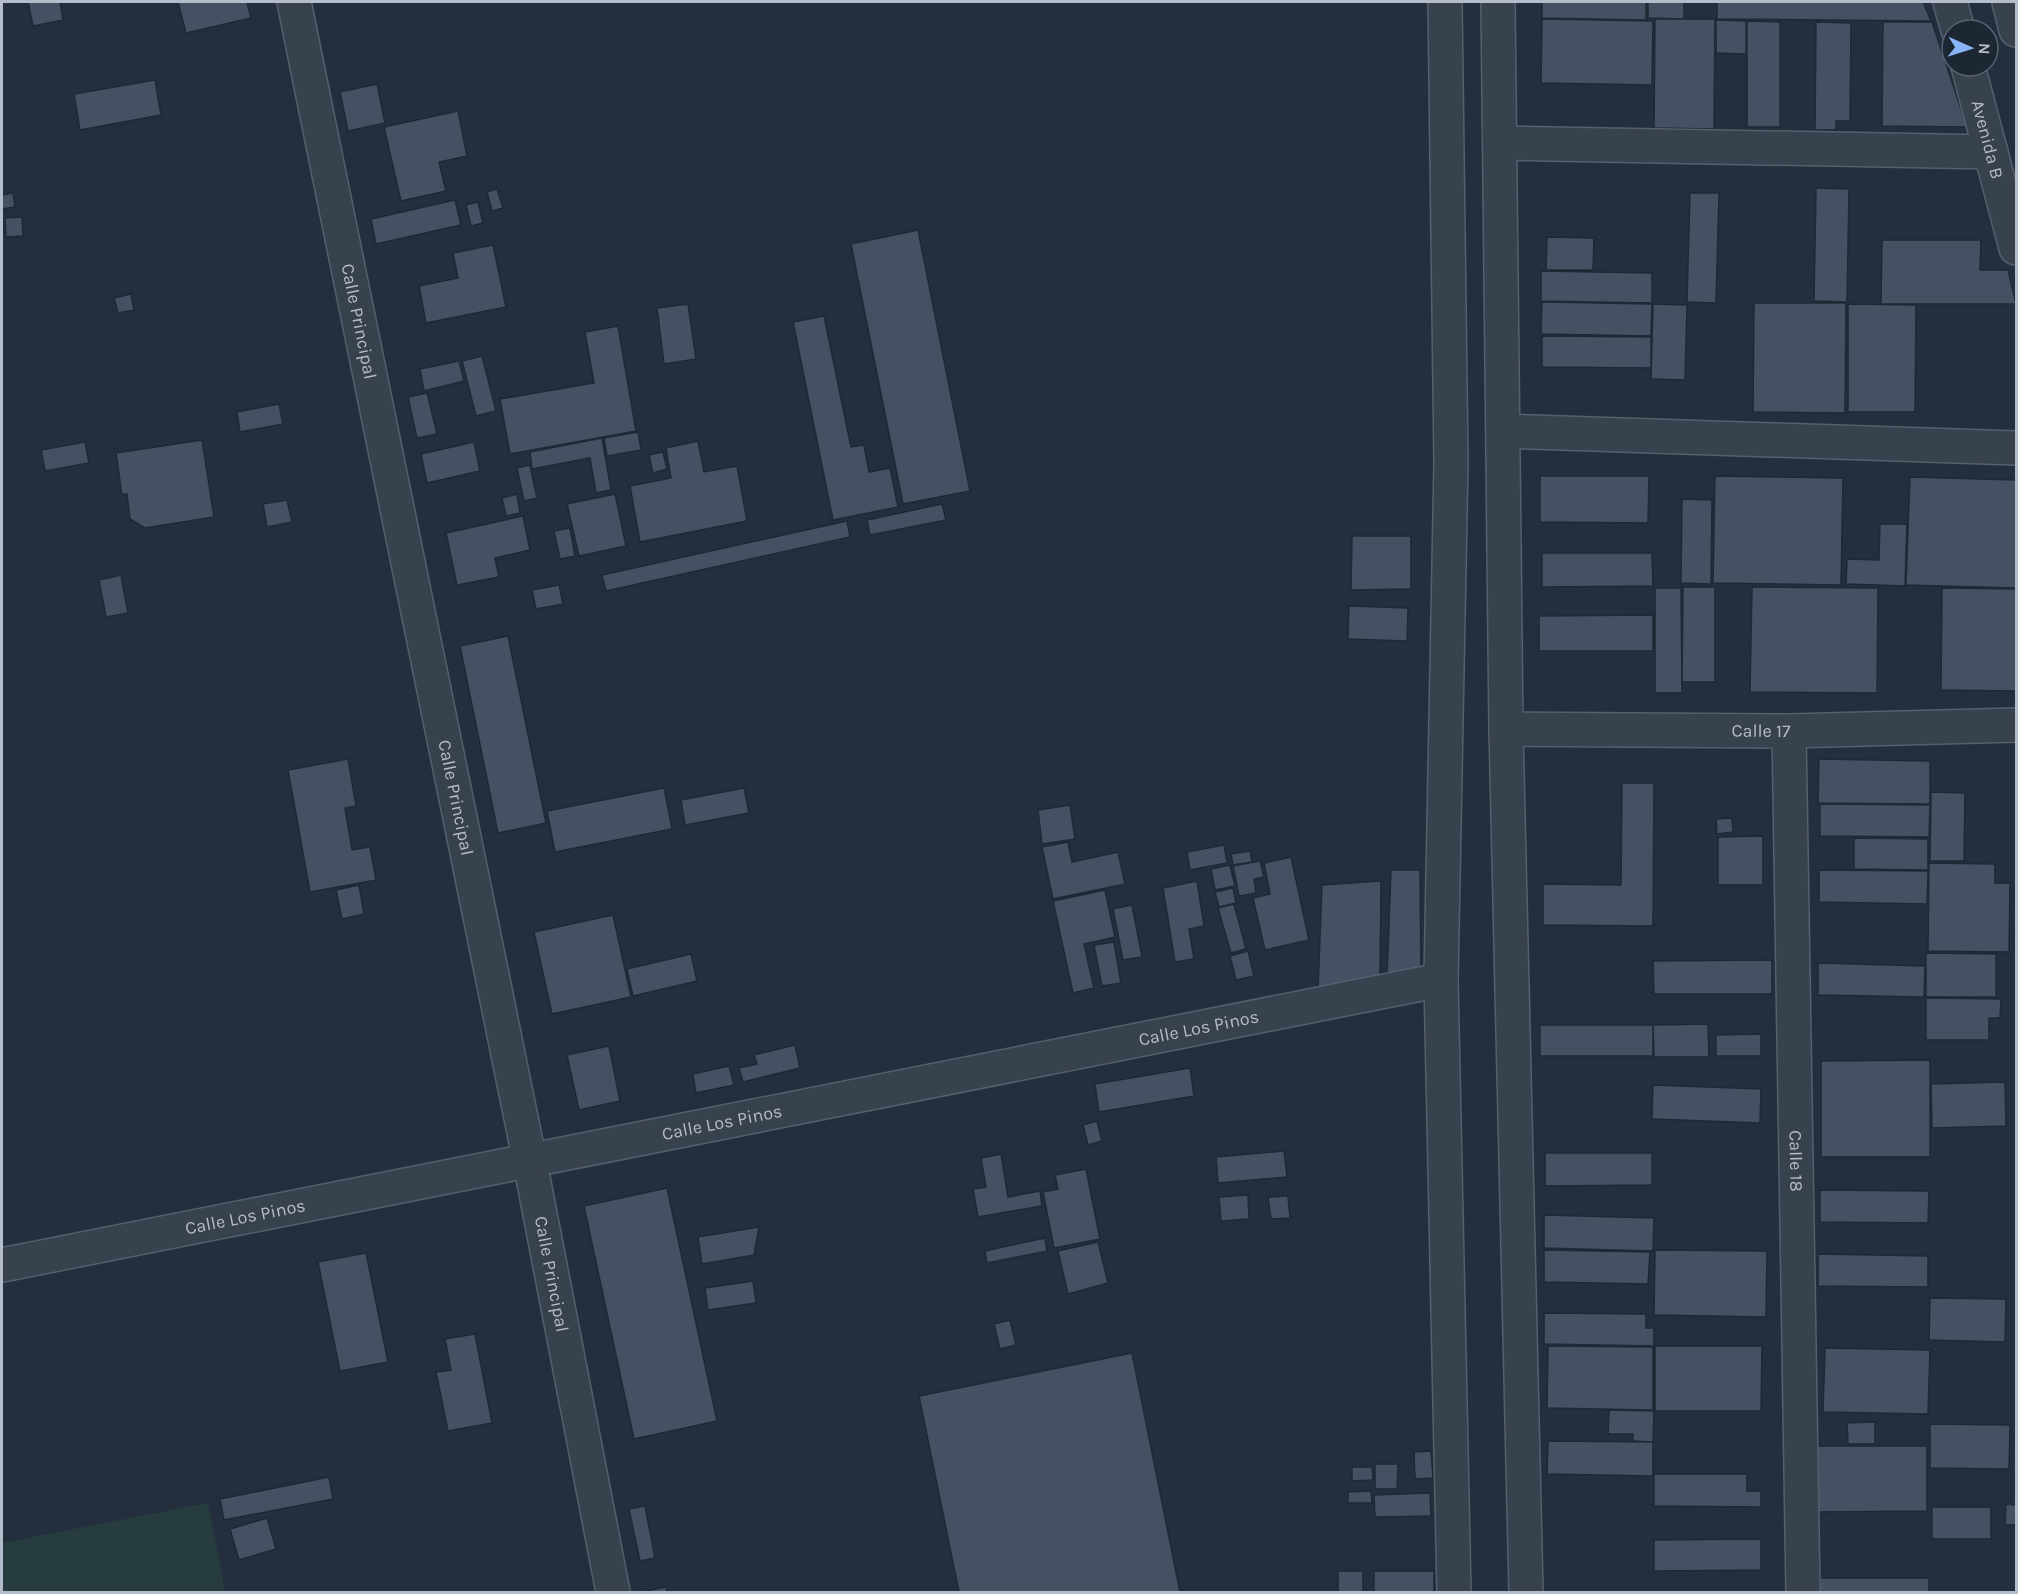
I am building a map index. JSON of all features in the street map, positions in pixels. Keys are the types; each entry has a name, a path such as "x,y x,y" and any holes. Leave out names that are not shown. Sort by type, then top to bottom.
{"street":[{"name":"Calle Principal","path":"294,2 530,1162 613,1593"},
{"path":"1445,2 1451,462 1441,980 1455,1593"},
{"path":"1498,2 1506,729 1527,1593"},
{"path":"1950,2 1955,18"},
{"path":"2009,2 2016,30"},
{"name":"Avenida B","path":"1971,78 2016,248"},
{"path":"1500,143 1991,152"},
{"path":"1503,431 2016,448"},
{"name":"Calle 17","path":"1506,729 1789,731 2016,725"},
{"name":"Calle 18","path":"1789,731 1803,1593"},
{"name":"Calle Los Pinos","path":"2,1265 1441,980"}],"green space":[{"path":"208,1503 225,1592 2,1592 2,1543"}],"building":[{"path":"28,2 60,2 63,20 33,26"},
{"path":"178,2 247,2 251,18 186,33"},
{"path":"1542,2 1646,2 1646,20 1542,18"},
{"path":"1648,2 1684,2 1684,19 1648,18"},
{"path":"1717,2 1923,2 1931,21 1717,19"},
{"path":"1542,19 1653,21 1652,85 1541,83"},
{"path":"1655,19 1715,19 1714,129 1654,128"},
{"path":"1716,20 1746,21 1746,54 1716,53"},
{"path":"1747,21 1780,22 1780,127 1747,127"},
{"path":"1816,22 1851,23 1850,121 1836,121 1836,130 1815,130"},
{"path":"1883,22 1932,22 1940,46 1940,78 1951,78 1967,127 1882,126"},
{"path":"155,80 161,115 80,130 74,94"},
{"path":"377,84 385,123 348,131 340,92"},
{"path":"458,111 467,156 439,162 446,191 401,201 384,127"},
{"path":"1816,188 1849,189 1847,302 1814,301"},
{"path":"497,189 503,208 492,211 487,192"},
{"path":"13,193 15,207 2,209 2,195"},
{"path":"1690,193 1719,193 1716,303 1687,302"},
{"path":"455,200 461,225 376,244 371,219"},
{"path":"478,202 483,223 471,226 466,205"},
{"path":"22,217 23,236 6,237 5,218"},
{"path":"918,230 970,491 903,504 851,244"},
{"path":"1547,237 1594,238 1593,270 1546,270"},
{"path":"1882,240 1981,240 1980,270 2008,270 2016,304 1881,304"},
{"path":"493,245 506,307 426,323 419,286 458,278 453,253"},
{"path":"1541,271 1652,273 1652,303 1541,301"},
{"path":"131,294 134,310 118,313 114,298"},
{"path":"1542,302 1652,304 1651,336 1541,334"},
{"path":"1754,303 1846,303 1845,413 1753,412"},
{"path":"688,304 696,359 664,364 657,308"},
{"path":"1653,304 1687,305 1685,380 1651,379"},
{"path":"1848,304 1916,305 1915,412 1848,412"},
{"path":"824,316 851,447 864,445 869,472 890,468 898,507 833,520 793,322"},
{"path":"618,326 636,431 510,454 500,399 594,383 585,332"},
{"path":"1542,336 1651,337 1651,368 1542,367"},
{"path":"482,356 496,411 476,416 462,361"},
{"path":"459,361 464,381 424,391 420,369"},
{"path":"427,393 437,434 417,438 408,397"},
{"path":"279,404 283,424 240,432 237,412"},
{"path":"638,432 641,450 607,456 604,438"},
{"path":"602,438 611,490 596,493 590,458 532,469 530,452"},
{"path":"202,440 214,517 145,528 130,519 127,494 122,495 116,453"},
{"path":"698,441 704,472 737,466 747,521 640,542 630,486 671,478 666,448"},
{"path":"85,442 89,463 45,471 41,450"},
{"path":"474,442 480,471 427,483 421,454"},
{"path":"663,452 667,469 653,473 649,455"},
{"path":"530,465 537,498 524,501 517,468"},
{"path":"1540,476 1649,476 1648,523 1540,522"},
{"path":"1715,476 1843,478 1841,585 1713,583"},
{"path":"1910,477 2016,480 2016,588 1906,585"},
{"path":"517,494 520,513 506,516 502,498"},
{"path":"615,494 626,546 579,556 567,504"},
{"path":"1682,499 1712,500 1711,584 1681,583"},
{"path":"287,500 292,522 267,527 263,504"},
{"path":"942,504 946,520 870,535 867,520"},
{"path":"523,516 530,550 495,558 499,577 457,585 446,533"},
{"path":"847,521 850,537 606,591 602,575"},
{"path":"1880,524 1907,524 1905,586 1846,584 1847,559 1879,560"},
{"path":"570,528 575,556 560,559 554,531"},
{"path":"1352,536 1411,536 1411,589 1351,590"},
{"path":"1542,553 1652,553 1653,586 1542,587"},
{"path":"121,575 128,613 106,617 99,580"},
{"path":"559,585 563,604 536,609 532,590"},
{"path":"1683,587 1715,587 1715,682 1682,682"},
{"path":"1752,587 1878,588 1877,693 1750,692"},
{"path":"1655,588 1681,588 1682,693 1655,693"},
{"path":"1942,588 2016,589 2016,691 1941,690"},
{"path":"1349,606 1408,608 1407,641 1348,639"},
{"path":"1653,615 1653,651 1539,651 1539,616"},
{"path":"508,636 546,823 498,833 460,646"},
{"path":"348,759 356,806 345,808 352,850 370,847 376,880 310,892 288,770"},
{"path":"1819,759 1930,761 1930,804 1818,803"},
{"path":"1622,783 1654,783 1653,926 1543,925 1543,884 1621,885"},
{"path":"664,788 672,829 555,852 547,811"},
{"path":"744,788 749,813 685,825 681,800"},
{"path":"1931,792 1965,793 1964,861 1930,861"},
{"path":"1820,804 1930,805 1929,837 1820,836"},
{"path":"1070,805 1075,839 1042,844 1038,810"},
{"path":"1732,818 1733,832 1717,834 1716,819"},
{"path":"1763,836 1763,885 1718,885 1718,837"},
{"path":"1854,838 1928,839 1928,870 1854,869"},
{"path":"1068,842 1072,862 1118,852 1125,884 1053,899 1042,847"},
{"path":"1224,845 1227,863 1190,870 1187,852"},
{"path":"1250,851 1252,862 1233,865 1231,854"},
{"path":"1291,857 1309,940 1265,950 1253,898 1270,894 1264,863"},
{"path":"1260,861 1264,877 1254,879 1256,893 1239,896 1233,866"},
{"path":"1929,863 1995,864 1995,883 2010,883 2009,952 1928,951"},
{"path":"1230,865 1235,886 1215,890 1211,869"},
{"path":"1391,870 1420,870 1421,975 1387,976"},
{"path":"1819,870 1928,871 1927,904 1819,902"},
{"path":"1197,881 1204,926 1189,929 1194,959 1175,962 1163,888"},
{"path":"1381,881 1380,979 1318,989 1322,885"},
{"path":"359,885 364,914 342,919 336,890"},
{"path":"1233,888 1236,903 1219,907 1215,892"},
{"path":"1105,890 1115,937 1084,944 1094,988 1073,993 1053,901"},
{"path":"1234,904 1246,949 1231,953 1218,908"},
{"path":"1132,905 1142,957 1123,960 1113,909"},
{"path":"613,915 631,997 552,1014 534,932"},
{"path":"1114,942 1121,983 1102,986 1094,945"},
{"path":"1248,951 1254,976 1236,980 1230,956"},
{"path":"1926,953 1996,954 1996,997 1926,997"},
{"path":"691,954 697,981 633,996 627,969"},
{"path":"1772,960 1772,994 1654,994 1653,961"},
{"path":"1818,963 1925,966 1924,997 1818,995"},
{"path":"1926,998 2001,999 2000,1018 1989,1018 1989,1040 1926,1040"},
{"path":"1708,1024 1709,1057 1654,1057 1653,1025"},
{"path":"1540,1025 1653,1025 1653,1056 1540,1056"},
{"path":"1761,1034 1761,1056 1716,1056 1716,1035"},
{"path":"795,1045 800,1068 743,1082 739,1068 757,1064 754,1055"},
{"path":"609,1046 620,1101 579,1110 567,1055"},
{"path":"1930,1060 1930,1157 1821,1157 1821,1061"},
{"path":"729,1066 734,1085 696,1093 693,1074"},
{"path":"1190,1068 1194,1096 1099,1112 1095,1084"},
{"path":"2005,1082 2006,1126 1932,1128 1931,1084"},
{"path":"1653,1085 1761,1089 1760,1123 1652,1119"},
{"path":"1097,1121 1102,1141 1088,1145 1083,1125"},
{"path":"1284,1151 1287,1177 1218,1183 1216,1157"},
{"path":"1545,1153 1652,1153 1652,1185 1545,1186"},
{"path":"1001,1154 1008,1197 1040,1191 1042,1206 978,1217 973,1189 986,1187 981,1158"},
{"path":"1086,1169 1100,1239 1054,1248 1043,1192 1058,1189 1055,1175"},
{"path":"667,1188 717,1421 634,1439 584,1206"},
{"path":"1820,1190 1929,1191 1928,1223 1820,1222"},
{"path":"1248,1195 1249,1219 1221,1221 1219,1197"},
{"path":"1288,1196 1290,1218 1271,1219 1268,1197"},
{"path":"1544,1215 1654,1218 1653,1251 1544,1248"},
{"path":"759,1227 754,1255 702,1264 698,1237"},
{"path":"1045,1238 1047,1251 987,1263 985,1251"},
{"path":"1098,1242 1108,1283 1068,1294 1058,1251"},
{"path":"1544,1250 1650,1252 1648,1284 1544,1282"},
{"path":"1655,1250 1767,1251 1766,1317 1654,1315"},
{"path":"366,1253 388,1362 340,1371 318,1262"},
{"path":"1818,1254 1928,1256 1928,1287 1818,1286"},
{"path":"753,1281 756,1303 708,1310 705,1288"},
{"path":"1930,1298 2006,1299 2005,1342 1929,1340"},
{"path":"1544,1313 1646,1314 1646,1328 1654,1328 1654,1346 1544,1344"},
{"path":"1010,1320 1016,1345 1000,1349 994,1324"},
{"path":"475,1334 492,1423 448,1431 436,1372 451,1370 445,1339"},
{"path":"1548,1346 1653,1347 1653,1410 1547,1408"},
{"path":"1655,1346 1762,1346 1761,1411 1655,1411"},
{"path":"1825,1348 1930,1350 1928,1414 1823,1412"},
{"path":"1132,1353 1180,1592 959,1592 919,1396"},
{"path":"1609,1410 1654,1411 1653,1442 1633,1441 1633,1434 1608,1434"},
{"path":"1875,1422 1875,1444 1848,1444 1847,1423"},
{"path":"1930,1424 2010,1425 2009,1469 1930,1468"},
{"path":"1548,1441 1653,1442 1653,1476 1547,1474"},
{"path":"1816,1446 1927,1446 1927,1511 1816,1512"},
{"path":"1431,1451 1433,1478 1415,1479 1414,1452"},
{"path":"1375,1464 1398,1464 1397,1489 1375,1489"},
{"path":"1352,1467 1372,1467 1373,1480 1352,1481"},
{"path":"1654,1474 1747,1474 1747,1491 1761,1491 1761,1507 1654,1506"},
{"path":"329,1477 333,1499 224,1520 220,1499"},
{"path":"1371,1491 1372,1503 1348,1503 1348,1492"},
{"path":"1430,1493 1431,1516 1375,1517 1374,1495"},
{"path":"2006,1504 2016,1505 2016,1525 2005,1525"},
{"path":"645,1506 655,1558 640,1561 629,1509"},
{"path":"1932,1507 1991,1507 1991,1539 1932,1539"},
{"path":"267,1518 276,1549 239,1560 230,1529"},
{"path":"1761,1539 1761,1570 1654,1571 1654,1540"},
{"path":"1338,1571 1363,1571 1363,1592 1338,1592"},
{"path":"1374,1571 1434,1571 1434,1592 1374,1592"},
{"path":"1820,1578 1929,1578 1929,1592 1820,1592"},
{"path":"666,1587 667,1592 646,1591"}]}
